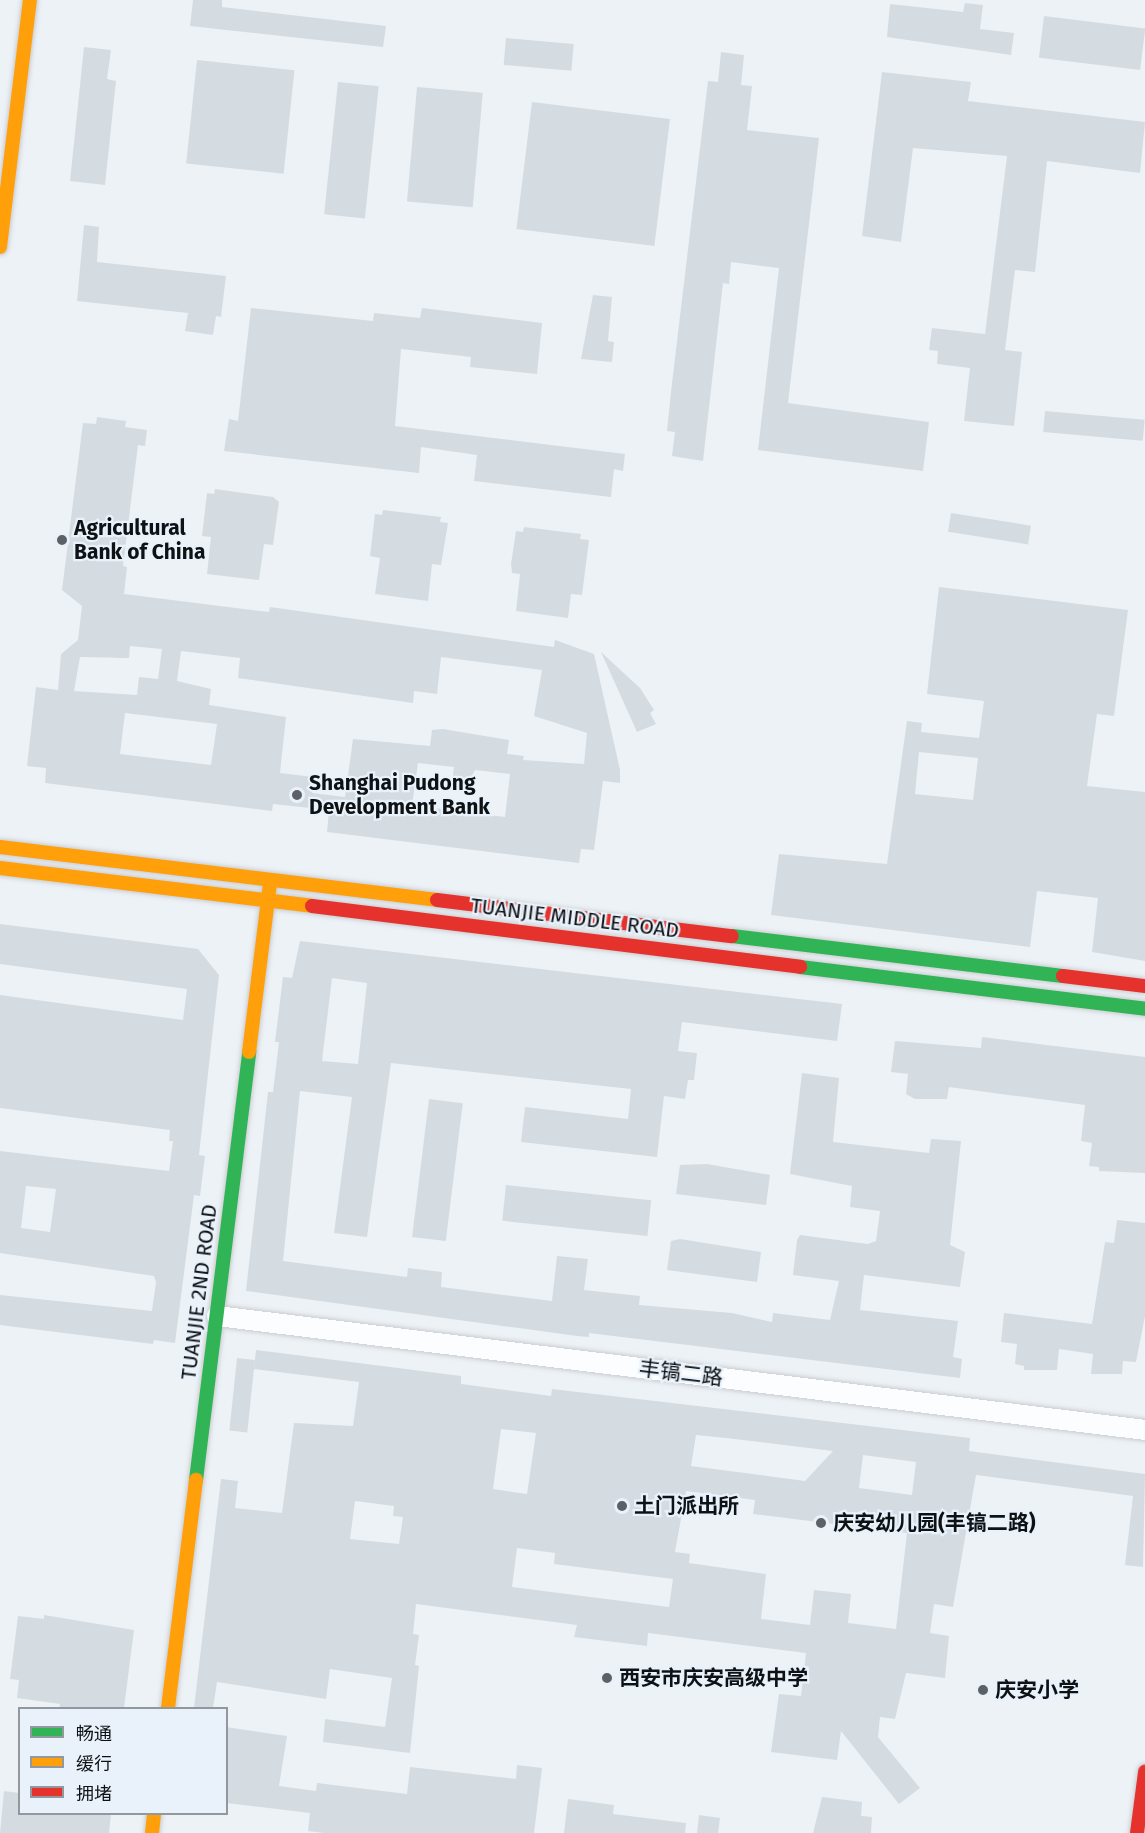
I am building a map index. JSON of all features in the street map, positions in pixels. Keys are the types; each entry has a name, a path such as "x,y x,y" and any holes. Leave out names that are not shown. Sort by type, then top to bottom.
{"street":[{"path":"0,248 30,0"},
{"name":"TUANJIE MIDDLE ROAD","path":"0,847 1145,986"},
{"name":"TUANJIE MIDDLE ROAD","path":"0,868 1145,1009"},
{"name":"TUANJIE 2ND ROAD","path":"168,1707 270,880"},
{"name":"丰镐二路","path":"217,1316 1145,1430"},
{"path":"1137,1833 1145,1772"},
{"path":"152,1833 154,1815"}],"building":[{"path":"193,0 222,0 222,7 386,26 383,47 190,26"},
{"path":"965,3 983,5 980,29 1014,33 1011,55 887,37 890,4 963,12"},
{"path":"1044,16 1145,28 1140,70 1039,58"},
{"path":"506,38 574,44 571,71 504,65"},
{"path":"84,47 111,50 107,79 116,81 105,185 70,181"},
{"path":"721,52 744,55 741,85 752,86 747,130 819,138 788,403 929,422 923,471 758,450 779,268 731,262 729,284 723,283 703,461 672,456 675,432 667,431 708,81 718,82"},
{"path":"197,60 294,70 284,174 186,163"},
{"path":"882,72 971,82 968,101 1145,122 1140,173 1047,161 1035,272 1015,270 1005,350 1022,352 1014,426 964,421 970,368 937,364 938,351 929,350 932,328 985,334 1007,156 913,148 901,242 862,236"},
{"path":"338,82 379,86 365,219 324,214"},
{"path":"417,87 483,93 473,207 407,202"},
{"path":"532,102 670,119 654,246 516,229"},
{"path":"84,225 99,227 97,262 226,276 221,317 216,316 213,335 185,331 188,313 77,301"},
{"path":"593,295 612,297 608,341 614,342 612,362 581,359"},
{"path":"251,308 373,321 374,313 420,318 422,308 542,323 537,374 470,367 471,357 401,349 395,426 625,454 623,471 614,469 611,497 474,481 477,455 421,447 419,473 224,451 229,419 238,421"},
{"path":"1045,411 1145,420 1143,441 1043,432"},
{"path":"97,417 126,421 125,427 147,430 145,446 138,445 123,566 127,567 124,594 269,612 270,607 554,647 555,640 594,654 620,770 620,783 603,781 594,850 581,849 579,863 327,832 329,810 273,804 272,811 45,783 46,768 27,766 36,687 58,690 61,654 78,640 82,606 62,590 83,423 96,424","holes":["130,646 162,649 158,679 139,677 137,695 74,691 80,657 129,658","181,651 240,658 238,678 413,703 414,691 437,694 441,657 542,670 534,716 587,733 584,764 523,760 524,756 507,754 509,740 443,729 432,730 430,746 353,739 345,797 312,793 314,777 280,773 286,717 209,705 211,689 177,681","125,713 217,724 211,765 120,754","418,763 454,767 452,782 467,784 475,770 510,774 505,817 412,805"]},
{"path":"215,489 273,497 279,502 273,545 264,544 259,580 207,574 211,537 202,536 207,493 214,494"},
{"path":"383,510 441,517 440,522 448,523 441,565 432,564 428,601 375,594 380,558 370,556 375,514 382,515"},
{"path":"951,513 1031,526 1028,544 948,532"},
{"path":"524,527 581,534 580,539 589,540 582,595 571,594 568,618 516,611 520,574 512,573 511,564 516,531 523,532"},
{"path":"939,587 1128,610 1114,716 1097,714 1087,786 1145,792 1145,961 1092,952 1098,898 1037,891 1030,947 771,915 779,854 887,864 907,721 922,723 921,732 979,738 984,701 927,694","holes":["919,752 978,758 973,800 915,794"]},
{"path":"601,652 640,688 654,710 650,713 656,724 637,732"},
{"path":"0,924 198,949 219,975 199,1155 205,1156 200,1196 194,1195 175,1343 154,1340 153,1344 0,1325 0,1295 152,1311 156,1282 154,1276 0,1253 0,1151 169,1171 173,1141 169,1141 170,1130 0,1108 0,995 183,1020 187,989 0,964","holes":["26,1186 56,1189 50,1232 21,1228"]},
{"path":"300,941 842,1004 837,1041 682,1022 678,1051 697,1053 694,1080 688,1080 685,1099 664,1096 657,1157 521,1142 525,1107 628,1119 631,1089 391,1063 367,1237 334,1233 352,1097 300,1091 283,1261 407,1277 408,1268 442,1272 441,1287 552,1301 557,1256 588,1259 584,1290 640,1296 639,1305 732,1313 772,1322 773,1313 830,1320 839,1281 793,1275 797,1240 800,1235 868,1244 876,1241 880,1211 850,1207 852,1186 790,1174 802,1073 839,1078 833,1142 929,1153 931,1139 961,1141 950,1245 965,1252 960,1287 864,1275 860,1310 958,1321 953,1357 962,1359 960,1378 589,1333 589,1337 577,1336 246,1291 268,1092 273,1092 279,1042 275,1042 283,977 292,978","holes":["332,978 367,983 358,1064 322,1061"]},
{"path":"982,1037 1145,1057 1145,1173 1099,1171 1099,1167 1089,1166 1092,1143 1081,1141 1085,1105 949,1087 947,1099 915,1099 906,1094 908,1074 891,1072 895,1041 981,1048"},
{"path":"429,1099 463,1103 446,1241 412,1237"},
{"path":"707,1164 770,1175 766,1205 676,1194 680,1165"},
{"path":"506,1185 651,1200 647,1236 502,1221"},
{"path":"1117,1220 1145,1223 1145,1316 1136,1362 1123,1361 1122,1374 1091,1374 1093,1354 1059,1349 1057,1370 1024,1370 1024,1366 1015,1364 1017,1344 1001,1342 1004,1313 1092,1324 1105,1242 1114,1243"},
{"path":"680,1239 761,1252 757,1282 667,1270 671,1241"},
{"path":"256,1350 461,1376 461,1384 551,1396 552,1389 970,1438 969,1451 1145,1474 1143,1567 1125,1565 1133,1496 976,1475 953,1607 934,1604 930,1633 949,1636 945,1678 906,1673 895,1719 880,1717 878,1737 920,1788 899,1804 841,1731 837,1760 771,1752 779,1694 801,1696 806,1653 648,1633 647,1646 574,1637 577,1625 416,1604 413,1634 419,1635 415,1665 419,1666 410,1753 323,1742 325,1719 385,1727 392,1678 330,1669 326,1699 217,1682 213,1707 194,1707 221,1479 238,1481 235,1508 282,1513 294,1423 353,1426 359,1382 254,1369","holes":["501,1429 536,1433 527,1494 493,1489","696,1435 726,1438 833,1451 805,1481 691,1466","863,1455 916,1462 912,1495 859,1488","686,1491 755,1500 753,1514 907,1533 896,1629 848,1623 851,1594 814,1590 810,1625 761,1619 766,1574 689,1563 690,1554 675,1552","355,1501 394,1506 393,1516 403,1517 399,1544 350,1539","517,1548 555,1553 554,1564 673,1579 669,1607 512,1587"]},
{"path":"237,1358 255,1360 247,1432 229,1431"},
{"path":"44,1615 134,1630 124,1707 59,1707 60,1704 17,1698 19,1680 10,1679 18,1616 44,1619"},
{"path":"228,1727 287,1736 279,1786 316,1791 317,1783 407,1794 410,1767 516,1779 517,1765 542,1768 534,1833 324,1833 308,1831 310,1813 228,1803"},
{"path":"4,1791 18,1793 18,1815 111,1815 109,1833 0,1833"},
{"path":"822,1797 862,1802 861,1816 872,1817 871,1833 813,1833"},
{"path":"568,1799 614,1805 613,1814 686,1823 685,1833 564,1833"},
{"path":"699,1815 720,1818 718,1833 697,1833"}],"traffic: fast":[{"path":"732,936 1063,976"},
{"path":"800,967 1145,1009"},
{"path":"196,1480 249,1052"}],"traffic: slow":[{"path":"0,247 30,0"},
{"path":"0,847 437,900"},
{"path":"0,868 312,906"},
{"path":"249,1052 270,884"},
{"path":"168,1707 196,1480"},
{"path":"152,1833 154,1815"}],"traffic: jam":[{"path":"437,900 732,936"},
{"path":"312,906 800,967"},
{"path":"1063,976 1145,986"},
{"path":"1137,1833 1145,1772"}],"place":[{"name":"Agricultural Bank of China","path":"62,540"},
{"name":"Shanghai Pudong Development Bank","path":"297,795"},
{"name":"土门派出所","path":"622,1506"},
{"name":"庆安幼儿园(丰镐二路)","path":"821,1523"},
{"name":"西安市庆安高级中学","path":"607,1678"},
{"name":"庆安小学","path":"983,1690"}]}
